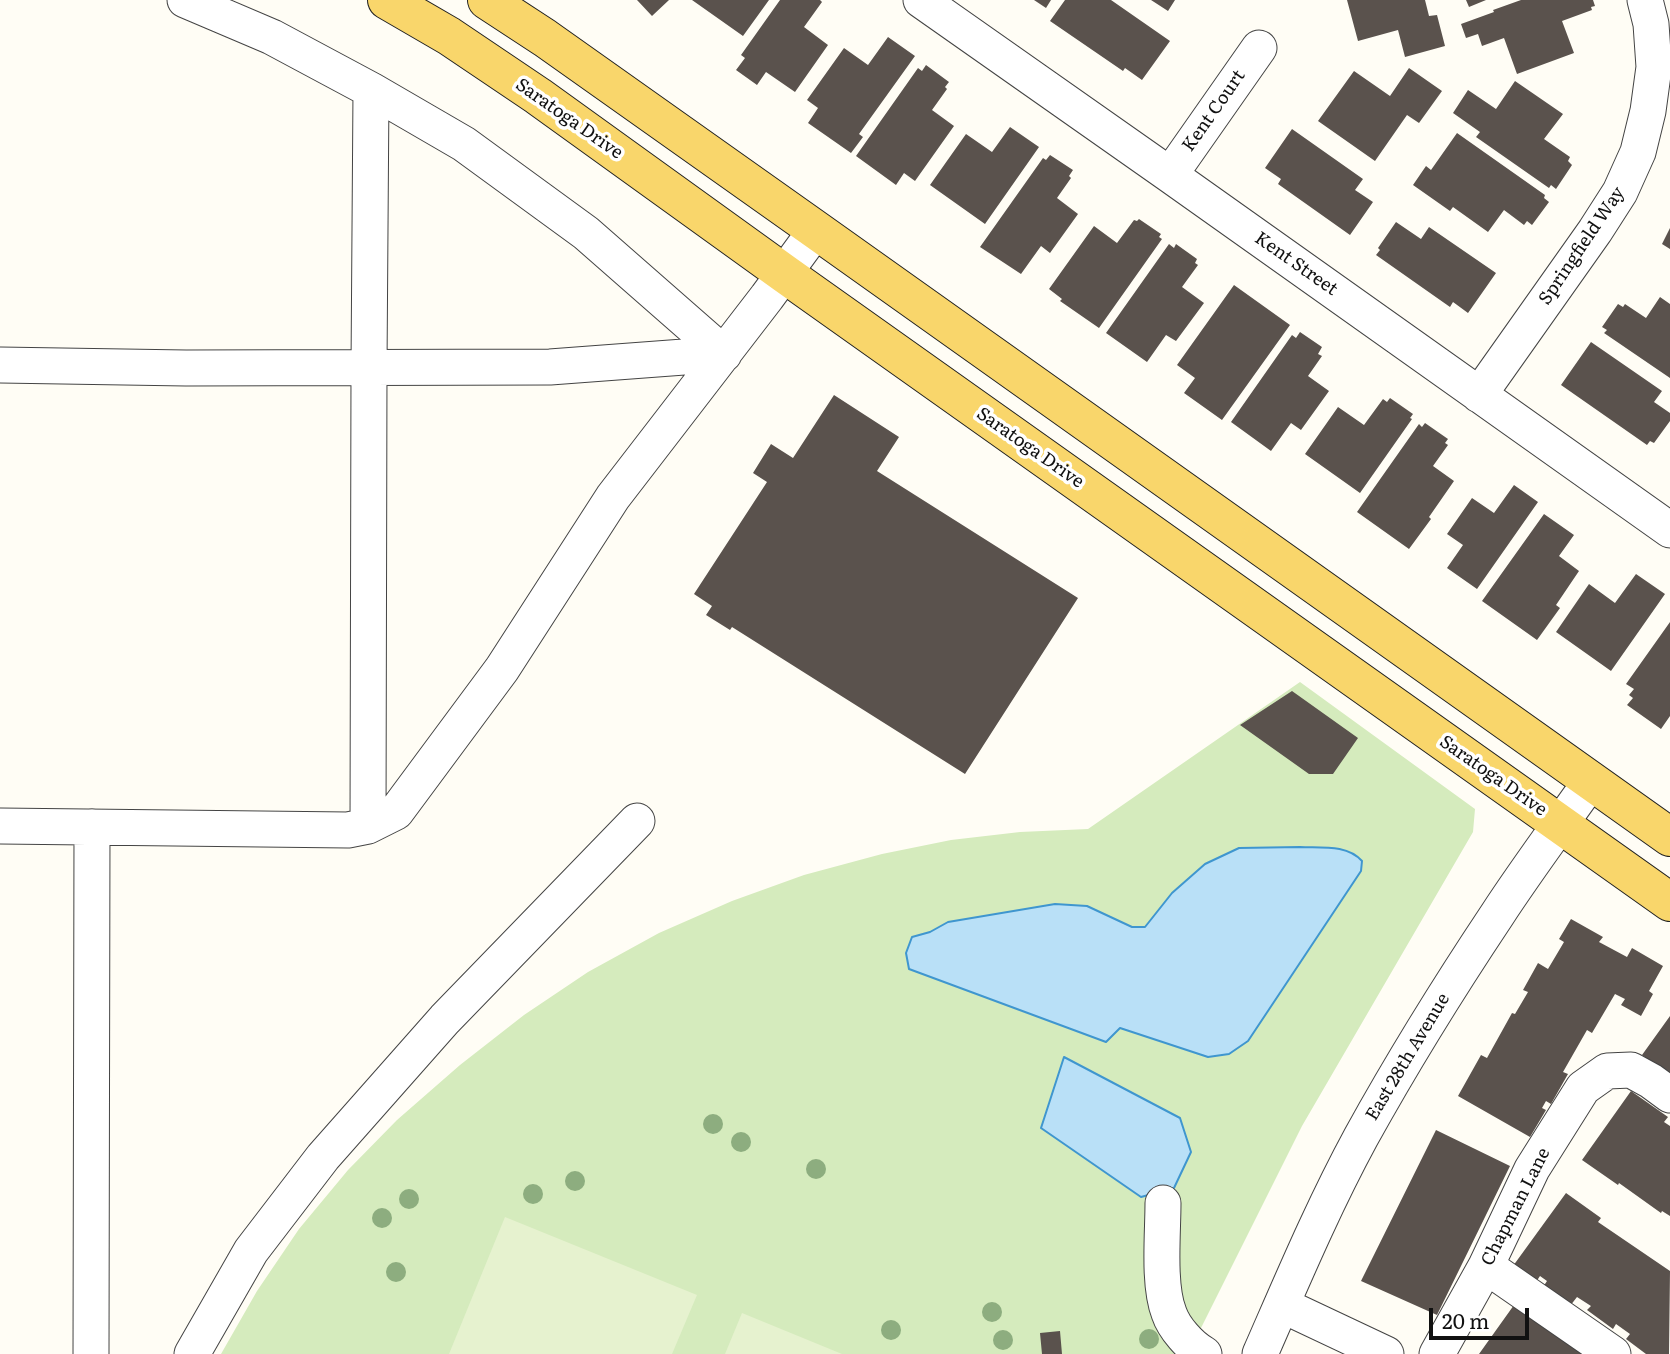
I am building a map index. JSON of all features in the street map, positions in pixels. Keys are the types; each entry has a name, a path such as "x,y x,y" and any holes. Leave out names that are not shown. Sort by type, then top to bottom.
{"main road":[{"name":"Saratoga Drive","path":"387,0 449,36 538,96 1670,902"},
{"path":"487,0 817,230 1670,837"}],"street":[{"path":"185,0 272,37 464,144 586,233 724,354"},
{"name":"Kent Street","path":"920,0 1670,530"},
{"name":"Springfield Way","path":"1479,395 1595,232 1620,192 1638,152 1648,111 1654,67 1651,24 1645,0"},
{"name":"Kent Court","path":"1170,175 1259,47"},
{"path":"368,826 371,90"},
{"path":"0,826 348,830 368,826 396,812 502,669 613,497 817,230"},
{"path":"0,365 550,368 724,354"},
{"name":"East 28th Avenue","path":"1260,1354 1318,1225 1360,1140 1396,1076 1497,914 1591,780"},
{"path":"192,1354 251,1251 323,1157 445,1019 637,821"},
{"path":"91,1354 92,827"},
{"name":"Chapman Lane","path":"1437,1354 1486,1266 1532,1169 1583,1088 1607,1071 1630,1070 1670,1095"},
{"path":"1163,1218 1163,1287 1169,1314 1183,1335 1204,1354"},
{"path":"1486,1266 1613,1354"},
{"path":"1282,1305 1386,1354"}],"green space":[{"path":"1300,682 1475,809 1473,832 1302,1126 1188,1354 221,1354 257,1291 299,1229 348,1170 397,1120 460,1065 524,1015 588,972 659,933 732,901 804,875 882,854 951,840 1020,832 1088,829"},
{"path":"505,1217 697,1295 672,1354 449,1354"},
{"path":"742,1313 842,1354 725,1354"}],"water":[{"path":"1239,848 1333,848 1349,852 1362,861 1361,871 1248,1041 1229,1054 1208,1057 1120,1028 1106,1042 909,969 906,953 912,937 930,932 948,922 1055,904 1087,906 1132,927 1145,927 1172,893 1205,864"},
{"path":"1064,1057 1180,1118 1191,1152 1174,1188 1141,1197 1041,1128"}],"building":[{"path":"637,0 669,0 652,16"},
{"path":"692,0 769,0 743,36"},
{"path":"780,0 822,2 804,27 828,45 795,92 766,72 757,85 736,70 745,58 741,55"},
{"path":"1034,0 1051,0 1046,8"},
{"path":"1065,0 1111,0 1170,41 1142,80 1125,68 1123,71 1050,21"},
{"path":"1151,0 1175,0 1168,11"},
{"path":"1347,0 1425,0 1429,16 1437,15 1445,46 1405,57 1398,30 1358,41"},
{"path":"1466,0 1486,0 1469,7"},
{"path":"1521,0 1593,0 1595,6 1591,7 1592,10 1562,21 1574,53 1517,74 1504,38 1482,46 1478,34 1466,38 1461,24"},
{"path":"888,37 915,56 859,134 863,137 851,153 808,123 818,108 807,100 844,48 868,65"},
{"path":"926,65 949,82 932,110 954,126 915,181 904,173 896,185 856,156 918,68 922,71"},
{"path":"1409,68 1442,91 1419,123 1407,115 1375,161 1318,121 1354,71 1390,96"},
{"path":"1515,81 1563,114 1544,139 1570,157 1568,161 1572,165 1556,189 1551,185 1549,188 1476,137 1480,132 1453,113 1468,90 1496,109"},
{"path":"1010,127 1039,147 985,224 930,185 966,134 992,152"},
{"path":"1292,129 1363,179 1355,190 1373,202 1350,235 1278,184 1281,179 1265,168"},
{"path":"1457,133 1545,195 1544,198 1549,202 1532,225 1527,221 1524,225 1504,210 1488,232 1453,207 1450,211 1413,185 1426,166 1431,170"},
{"path":"1050,155 1073,170 1069,176 1071,178 1057,198 1078,214 1050,253 1041,246 1021,274 980,247 1043,158 1046,160"},
{"path":"1139,219 1161,234 1159,237 1162,239 1099,328 1060,301 1062,299 1049,289 1094,226 1117,243 1134,220"},
{"path":"1396,222 1421,239 1429,227 1496,273 1468,313 1453,302 1450,307 1376,255"},
{"path":"1670,228 1670,249 1662,244"},
{"path":"1169,244 1174,248 1176,244 1197,259 1195,263 1198,265 1182,287 1204,303 1176,341 1166,335 1147,362 1106,333"},
{"path":"1234,285 1290,325 1222,420 1184,393 1195,378 1177,365"},
{"path":"1660,297 1670,304 1670,378 1604,333 1607,330 1602,327 1618,304 1623,307 1625,304 1646,318"},
{"path":"1300,332 1322,347 1318,354 1322,356 1308,376 1329,391 1301,430 1291,423 1271,451 1231,422 1292,335 1296,338"},
{"path":"1591,342 1662,391 1654,402 1670,413 1670,421 1654,443 1650,441 1647,445 1561,385"},
{"path":"834,395 899,437 877,471 1078,598 965,774 732,627 730,630 706,615 712,606 694,594 767,482 753,473 771,444 793,458"},
{"path":"1390,398 1413,414 1410,418 1412,419 1360,493 1305,454 1338,407 1364,425 1383,399 1387,402"},
{"path":"1425,423 1448,439 1445,443 1448,445 1433,466 1454,481 1409,549 1357,512 1419,424 1422,427"},
{"path":"1514,485 1538,502 1477,589 1447,568 1463,545 1447,534 1472,498 1494,513"},
{"path":"1544,514 1574,535 1559,556 1579,571 1556,605 1560,608 1537,640 1482,601"},
{"path":"1636,574 1665,594 1611,671 1556,632 1589,584 1615,603"},
{"path":"1670,622 1670,716 1661,729 1627,705 1633,698 1629,695 1634,689 1626,684"},
{"path":"1292,691 1358,738 1333,774 1309,774 1240,725"},
{"path":"1571,919 1603,937 1599,942 1627,957 1632,948 1663,966 1649,991 1653,994 1641,1016 1621,1005 1625,999 1615,994 1592,1033 1587,1030 1563,1072 1568,1074 1551,1104 1546,1101 1542,1108 1546,1110 1530,1137 1458,1096 1481,1055 1487,1058 1512,1013 1515,1014 1528,992 1523,990 1538,963 1548,969 1564,942 1559,939"},
{"path":"1670,1016 1670,1075 1642,1055"},
{"path":"1631,1091 1668,1117 1664,1122 1670,1126 1670,1216 1662,1211 1661,1213 1582,1160"},
{"path":"1436,1130 1510,1166 1437,1315 1361,1281"},
{"path":"1566,1193 1601,1218 1598,1222 1670,1271 1669,1354 1646,1354 1626,1339 1630,1334 1616,1324 1613,1329 1587,1310 1591,1306 1577,1297 1570,1306 1543,1287 1547,1281 1540,1276 1536,1282 1513,1266"},
{"path":"1514,1305 1585,1354 1479,1354"},
{"path":"1060,1331 1062,1354 1042,1354 1040,1333"}]}
